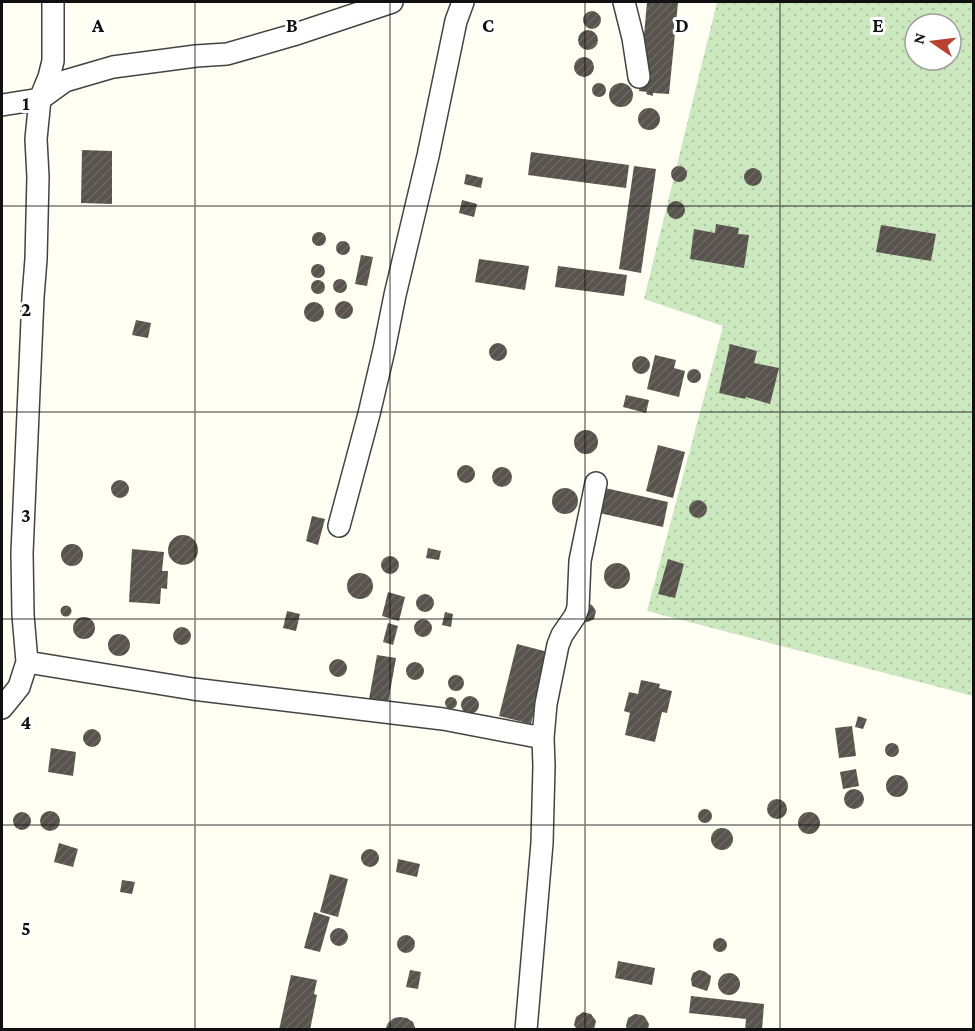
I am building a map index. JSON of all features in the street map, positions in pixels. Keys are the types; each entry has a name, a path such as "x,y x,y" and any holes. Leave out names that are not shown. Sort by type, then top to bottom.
{"street":[{"path":"2,708 19,687 27,662 23,615 22,553 36,259 38,177 36,139 40,99 49,77 52,61 53,2"},
{"path":"2,105 40,99 65,81 113,67 227,54 392,2"},
{"path":"339,526 369,414 462,2"},
{"path":"624,2 639,77"},
{"path":"526,1029 542,843 543,738 546,704 558,645 578,608 580,561 596,483"},
{"path":"27,662 193,689 442,719 543,738"}],"green space":[{"path":"717,2 973,2 973,696 647,611 723,326 644,299"}],"building":[{"path":"647,2 678,3 669,94 653,93 653,96 639,91"},
{"path":"592,11 598,14 601,20 598,26 592,29 586,26 583,20 586,14"},
{"path":"588,30 595,33 598,40 595,47 588,50 581,47 578,40 581,33"},
{"path":"584,57 591,60 594,67 591,74 584,77 577,74 574,67 577,60"},
{"path":"599,83 604,85 606,90 604,95 599,97 594,95 592,90 594,85"},
{"path":"621,83 626,84 632,90 632,100 626,106 621,107 616,106 610,100 609,95 610,90 616,84"},
{"path":"645,108 653,108 660,115 660,123 653,130 645,130 638,123 638,115"},
{"path":"82,150 112,151 112,204 81,203"},
{"path":"531,152 629,165 626,188 528,175"},
{"path":"634,166 656,169 641,273 619,269"},
{"path":"676,166 682,166 687,174 685,180 676,182 671,177 671,171"},
{"path":"753,168 759,171 762,177 759,183 753,186 747,183 744,177 747,171"},
{"path":"466,174 483,178 481,188 464,184"},
{"path":"462,200 477,204 474,217 459,213"},
{"path":"672,201 680,201 685,206 683,217 672,219 667,214 667,206"},
{"path":"716,224 739,228 738,234 749,235 744,268 690,259 694,229 715,233"},
{"path":"881,225 936,234 931,261 876,252"},
{"path":"319,232 324,234 326,239 324,244 319,246 314,244 312,239 314,234"},
{"path":"343,241 348,243 350,248 348,253 343,255 338,253 336,248 338,243"},
{"path":"361,255 373,257 367,286 355,284"},
{"path":"479,259 529,266 525,290 475,282"},
{"path":"318,264 323,266 325,271 323,276 318,278 313,276 311,271 313,266"},
{"path":"558,266 627,275 624,296 555,287"},
{"path":"340,279 345,281 347,286 345,291 340,293 335,291 333,286 335,281"},
{"path":"318,280 323,282 325,287 323,292 318,294 313,292 311,287 313,282"},
{"path":"344,301 350,304 353,310 350,316 344,319 338,316 335,310 338,304"},
{"path":"314,302 321,305 324,312 321,319 314,322 307,319 304,312 307,305"},
{"path":"136,320 151,323 148,338 132,335"},
{"path":"498,343 504,346 507,352 504,358 498,361 492,358 489,352 492,346"},
{"path":"730,344 757,351 754,363 779,368 770,404 719,393"},
{"path":"655,355 676,360 674,368 685,371 679,397 647,389"},
{"path":"641,356 647,359 650,365 647,371 641,374 635,371 632,365 635,359"},
{"path":"691,369 697,369 701,376 697,383 691,383 687,379 687,373"},
{"path":"626,395 649,400 646,413 623,407"},
{"path":"586,430 595,433 598,442 595,451 586,454 577,451 574,442 577,433"},
{"path":"658,445 685,452 673,498 646,491"},
{"path":"466,465 472,468 475,474 472,480 466,483 460,480 457,474 460,468"},
{"path":"498,467 506,467 512,473 512,481 506,487 498,487 492,481 492,473"},
{"path":"120,480 126,483 129,489 126,495 120,498 114,495 111,489 114,483"},
{"path":"565,488 574,492 578,501 574,510 565,514 556,510 552,501 556,492"},
{"path":"605,488 668,502 663,527 599,513"},
{"path":"698,500 704,503 707,509 704,515 698,518 692,515 689,509 692,503"},
{"path":"312,516 325,519 318,545 306,541"},
{"path":"183,535 193,540 198,550 193,560 183,565 173,560 168,550 173,540"},
{"path":"72,544 80,547 83,555 80,563 72,566 64,563 61,555 64,547"},
{"path":"428,548 441,551 439,560 426,558"},
{"path":"132,549 164,552 162,571 168,571 167,589 161,588 160,604 129,602"},
{"path":"390,556 396,559 399,565 396,571 390,574 384,571 381,565 384,559"},
{"path":"668,559 684,564 675,598 658,594"},
{"path":"617,563 626,567 630,576 626,585 617,589 608,585 604,576 608,567"},
{"path":"360,573 369,577 373,586 369,595 360,599 351,595 347,586 351,577"},
{"path":"388,592 405,597 399,621 382,616"},
{"path":"425,594 431,597 434,603 431,609 425,612 419,609 416,603 419,597"},
{"path":"585,603 592,605 596,611 594,619 588,622 581,621"},
{"path":"66,606 70,607 70,615 66,616 62,615 61,611 62,607"},
{"path":"287,611 300,614 296,631 283,628"},
{"path":"445,612 453,614 451,627 442,625"},
{"path":"84,617 92,620 95,628 92,636 84,639 76,636 73,628 76,620"},
{"path":"423,619 429,622 432,628 429,634 423,637 417,634 414,628 417,622"},
{"path":"388,623 398,626 393,645 383,642"},
{"path":"182,627 188,630 191,636 188,642 182,645 176,642 173,636 176,630"},
{"path":"119,634 127,637 130,645 127,653 119,656 111,653 108,645 111,637"},
{"path":"517,644 548,652 531,724 499,716"},
{"path":"377,655 396,658 388,703 369,699"},
{"path":"338,659 344,662 347,668 344,674 338,677 332,674 329,668 332,662"},
{"path":"415,662 421,665 424,671 421,677 415,680 409,677 406,671 409,665"},
{"path":"456,675 464,683 456,691 448,683"},
{"path":"641,680 660,684 659,688 672,691 667,713 662,712 655,742 625,735 630,713 624,711 629,692 638,694"},
{"path":"470,696 476,699 479,705 476,711 470,714 464,711 461,705 464,699"},
{"path":"451,697 457,703 451,709 445,703"},
{"path":"858,716 867,719 863,729 855,727"},
{"path":"852,726 856,756 839,758 835,728"},
{"path":"92,729 98,732 101,738 98,744 92,747 86,744 83,738 86,732"},
{"path":"892,743 897,745 899,750 897,755 892,757 887,755 885,750 887,745"},
{"path":"51,748 76,752 73,776 48,772"},
{"path":"856,769 859,786 843,789 840,772"},
{"path":"897,775 905,778 908,786 905,794 897,797 889,794 886,786 889,778"},
{"path":"854,789 861,792 864,799 861,806 854,809 847,806 844,799 847,792"},
{"path":"777,799 784,802 787,809 784,816 777,819 770,816 767,809 770,802"},
{"path":"705,809 710,811 712,816 710,821 705,823 700,821 698,816 700,811"},
{"path":"50,811 57,814 60,821 57,828 50,831 43,828 40,821 43,814"},
{"path":"22,812 28,815 31,821 28,827 22,830 16,827 13,821 16,815"},
{"path":"809,812 817,815 820,823 817,831 809,834 801,831 798,823 801,815"},
{"path":"722,828 730,831 733,839 730,847 722,850 714,847 711,839 714,831"},
{"path":"59,843 78,849 73,867 54,862"},
{"path":"370,849 376,852 379,858 376,864 370,867 364,864 361,858 364,852"},
{"path":"398,859 420,864 417,877 396,872"},
{"path":"330,874 348,879 338,917 320,912"},
{"path":"122,880 135,882 132,894 120,892"},
{"path":"314,912 330,917 320,952 304,948"},
{"path":"339,928 345,931 348,937 345,943 339,946 333,943 330,937 333,931"},
{"path":"406,935 412,938 415,944 412,950 406,953 400,950 397,944 400,938"},
{"path":"720,938 725,940 727,945 725,950 720,952 715,950 713,945 715,940"},
{"path":"618,961 655,968 652,985 615,978"},
{"path":"410,970 421,972 418,989 406,987"},
{"path":"699,970 711,976 707,991 692,986 693,973"},
{"path":"729,973 737,976 740,984 737,992 729,995 721,992 718,984 721,976"},
{"path":"291,975 317,980 314,994 317,995 310,1030 279,1030"},
{"path":"691,996 764,1004 762,1030 745,1030 746,1019 689,1013"},
{"path":"583,1012 591,1014 596,1021 594,1030 577,1030 574,1025 576,1017"},
{"path":"635,1014 645,1017 649,1024 648,1030 627,1030 628,1018"},
{"path":"400,1017 413,1022 416,1030 385,1030 388,1023"}]}
